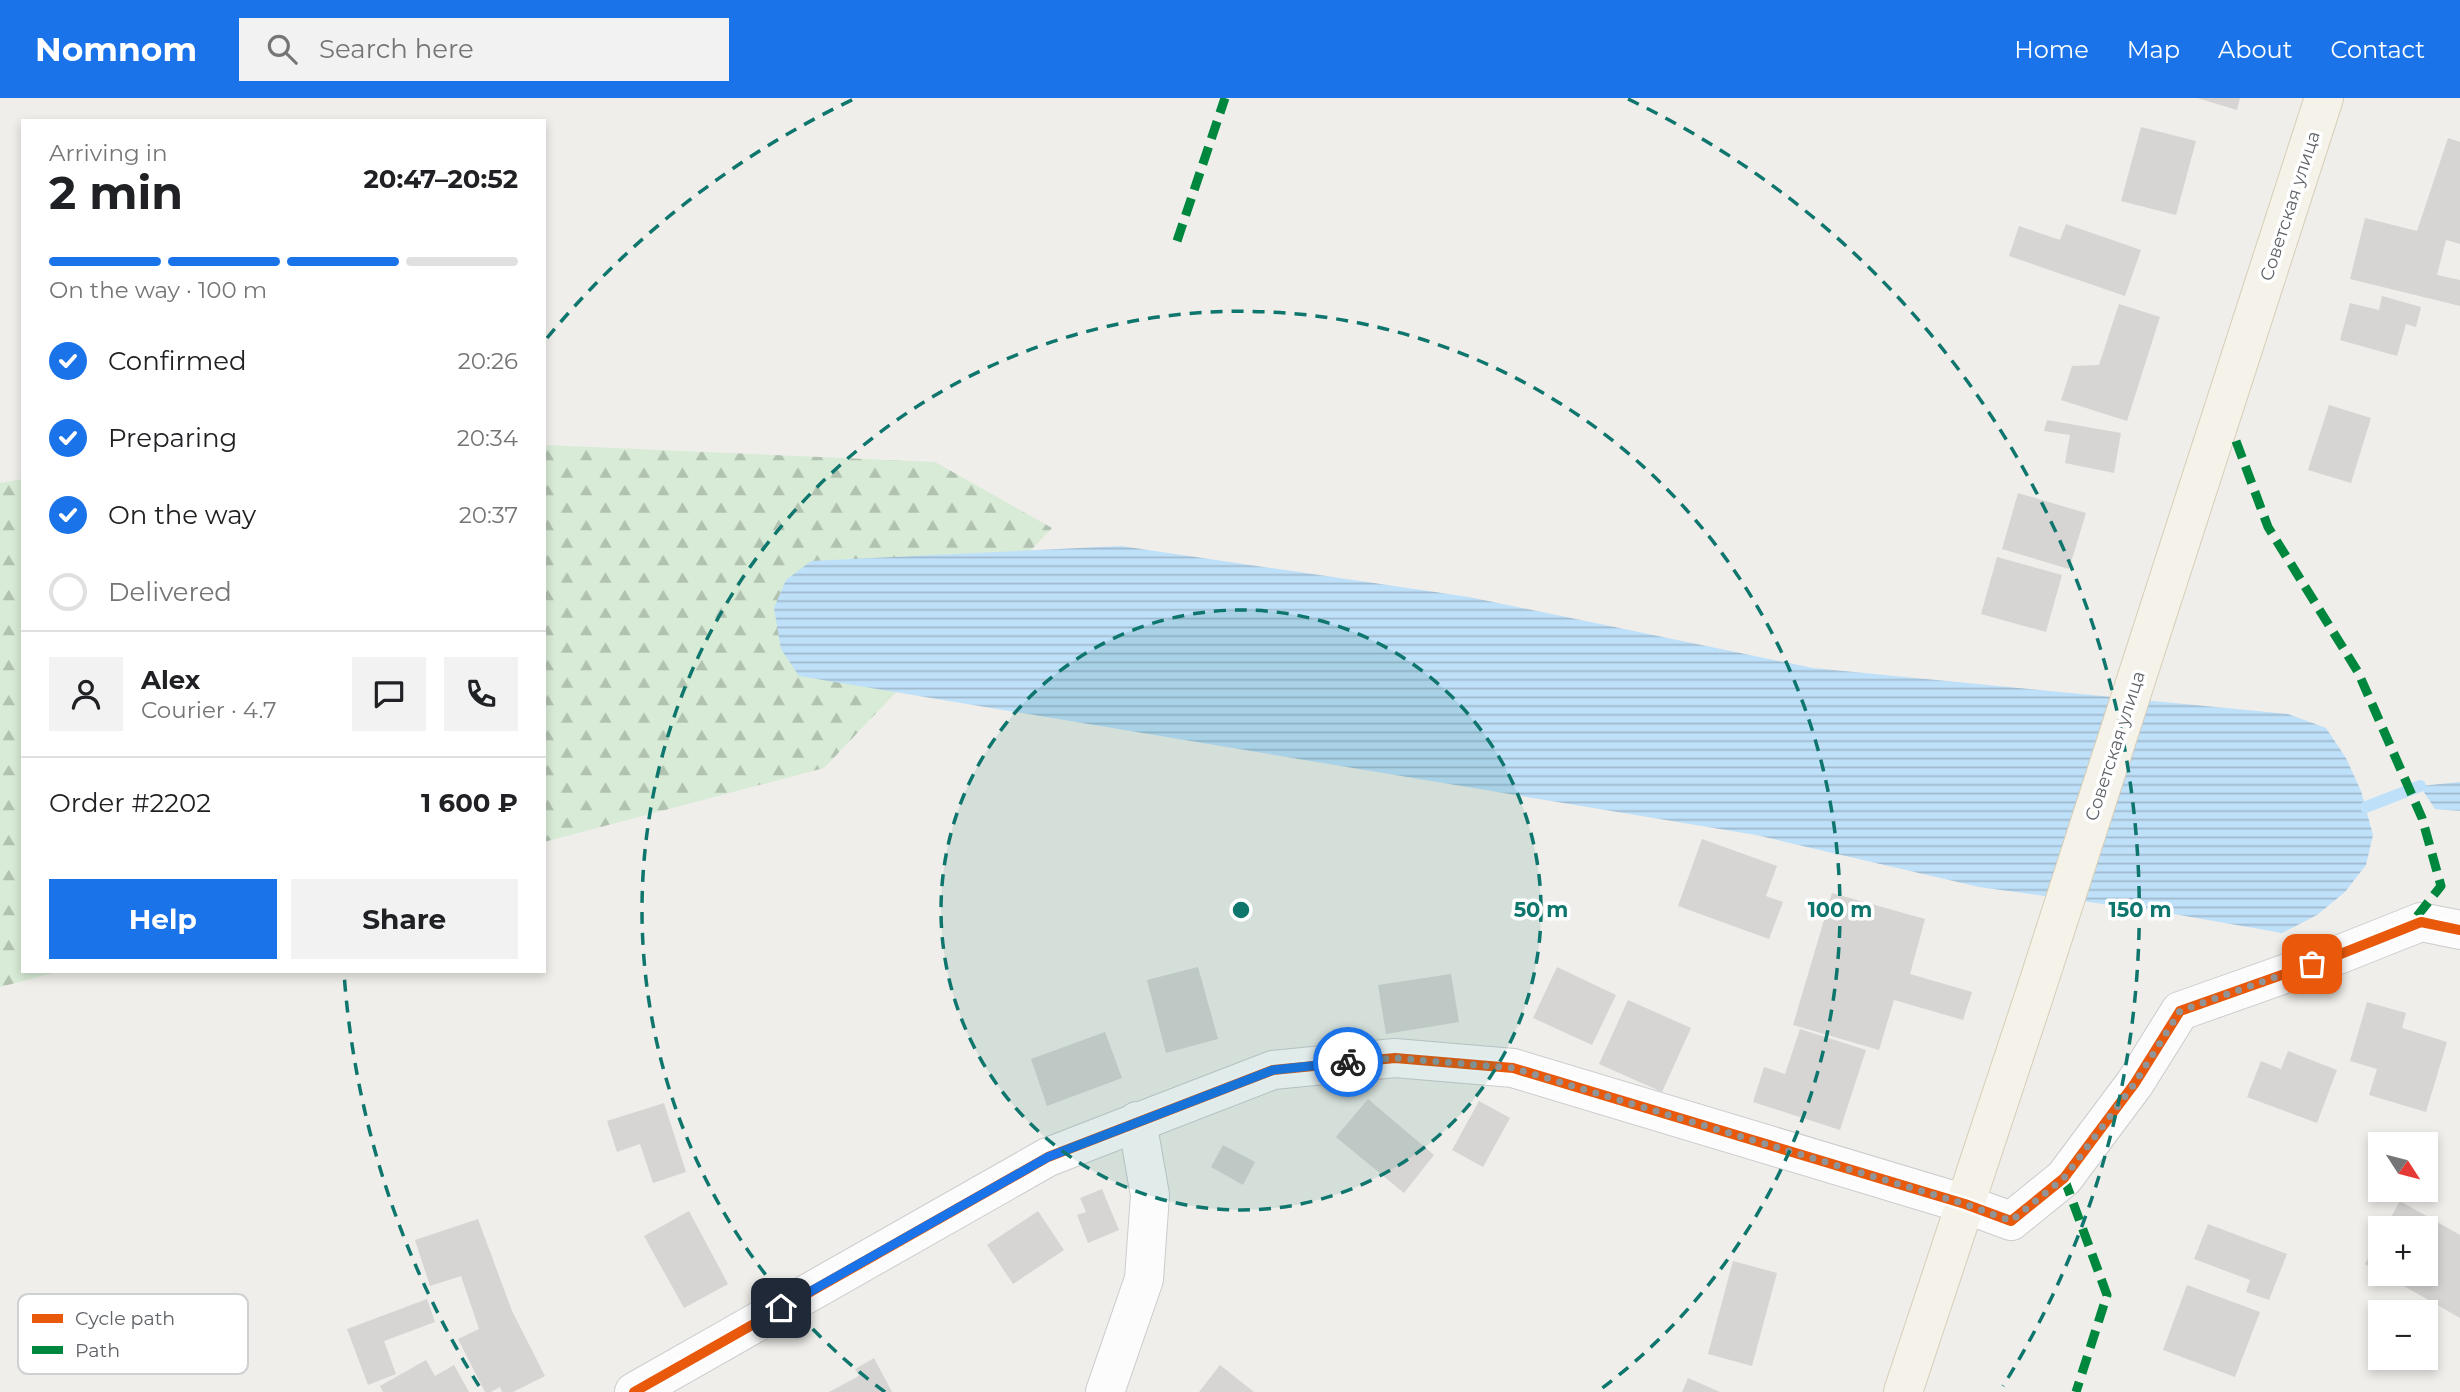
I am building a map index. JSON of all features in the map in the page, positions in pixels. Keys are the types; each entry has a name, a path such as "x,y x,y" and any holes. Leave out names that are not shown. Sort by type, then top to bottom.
{"main road":[{"name":"Советская улица","path":"1903,1392 2161,607 2324,98"}],"street":[{"path":"634,1392 1048,1157 1273,1070 1395,1058 1513,1068 1965,1204 2011,1221 2064,1178 2135,1083 2180,1011 2338,955 2421,922 2460,930"},
{"path":"1105,1392 1144,1279 1150,1195 1137,1121"}],"green space":[{"path":"546,445 935,462 1052,528 824,768 546,841"},
{"path":"21,479 21,973 53,973 0,987 0,483"}],"water":[{"path":"1121,546 1469,597 1813,668 2288,714 2326,728 2346,758 2361,791 2373,835 2366,865 2345,892 2317,915 2282,933 2168,913 1979,887 1756,835 799,676 781,649 774,608 786,580 811,561"},
{"path":"2460,782 2460,811 2435,809 2420,786"}],"building":[{"path":"2197,98 2240,98 2237,110"},
{"path":"2141,127 2196,141 2176,215 2121,201"},
{"path":"2448,138 2460,142 2460,244 2446,240 2437,275 2460,280 2460,306 2350,279 2365,218 2417,231"},
{"path":"2066,224 2141,250 2125,296 2009,256 2019,226 2060,240"},
{"path":"2382,296 2421,307 2416,327 2406,324 2397,356 2340,340 2350,303 2379,310"},
{"path":"2119,304 2160,317 2127,421 2061,400 2072,366 2099,365"},
{"path":"2329,405 2371,418 2351,483 2308,470"},
{"path":"2047,420 2121,433 2114,473 2065,463 2070,435 2044,431"},
{"path":"2018,493 2086,513 2069,569 2002,549"},
{"path":"1997,557 2062,575 2046,632 1981,614"},
{"path":"1702,839 1777,866 1766,896 1783,902 1769,939 1678,906"},
{"path":"1832,893 1925,919 1910,974 1972,992 1963,1020 1894,1000 1879,1050 1793,1025"},
{"path":"1198,967 1218,1039 1166,1053 1147,980"},
{"path":"1557,967 1616,995 1592,1045 1533,1018"},
{"path":"1451,974 1459,1022 1386,1034 1378,985"},
{"path":"1628,1000 1691,1028 1662,1092 1599,1064"},
{"path":"2367,1002 2406,1013 2402,1028 2447,1042 2426,1112 2369,1095 2377,1069 2350,1061"},
{"path":"1800,1029 1866,1050 1840,1130 1753,1102 1764,1067 1785,1074"},
{"path":"1105,1032 1122,1078 1047,1106 1031,1059"},
{"path":"2288,1051 2337,1070 2317,1123 2247,1097 2261,1061 2281,1069"},
{"path":"1368,1099 1434,1155 1404,1193 1336,1137"},
{"path":"1479,1101 1510,1118 1483,1167 1452,1150"},
{"path":"664,1103 686,1172 653,1183 640,1144 617,1152 607,1121"},
{"path":"1223,1145 1255,1162 1243,1185 1211,1167"},
{"path":"1102,1189 1119,1230 1088,1243 1077,1215 1086,1212 1080,1198"},
{"path":"2402,1202 2426,1216 2392,1216"},
{"path":"689,1211 728,1284 684,1308 644,1236"},
{"path":"1038,1211 1064,1250 1013,1284 987,1245"},
{"path":"478,1219 512,1311 545,1376 513,1392 502,1392 500,1387 485,1392 458,1339 479,1329 461,1276 430,1286 415,1240"},
{"path":"2438,1223 2460,1235 2460,1318 2438,1305 2438,1300 2428,1300 2404,1286 2438,1286"},
{"path":"2208,1224 2287,1254 2269,1300 2246,1292 2250,1280 2194,1259"},
{"path":"1733,1261 1777,1273 1752,1366 1708,1354"},
{"path":"2187,1285 2260,1312 2235,1377 2163,1350"},
{"path":"427,1299 435,1322 384,1341 396,1374 368,1385 347,1329"},
{"path":"874,1358 892,1392 829,1392 859,1376 855,1369"},
{"path":"426,1360 435,1376 454,1365 469,1392 383,1392 380,1386"},
{"path":"1220,1365 1254,1392 1199,1392"},
{"path":"1688,1378 1720,1392 1682,1392"}],"waterway":[{"path":"2366,807 2420,786"}],"marked path":[{"path":"1177,241 1225,98"},
{"path":"2236,441 2268,527 2358,672 2422,818 2441,886 2410,925"},
{"path":"2064,1178 2107,1295 2076,1392"}],"cycle path":[{"path":"634,1392 1048,1157 1273,1070 1395,1058 1513,1068 1965,1204 2011,1221 2064,1178 2135,1083 2180,1011 2338,955 2421,922 2460,930"}],"way so far":[{"path":"1348,1062 1395,1058 1513,1068 1965,1204 2011,1221 2064,1178 2135,1083 2180,1011 2312,964"}],"route":[{"path":"781,1308 1048,1157 1273,1070 1348,1062"}]}
